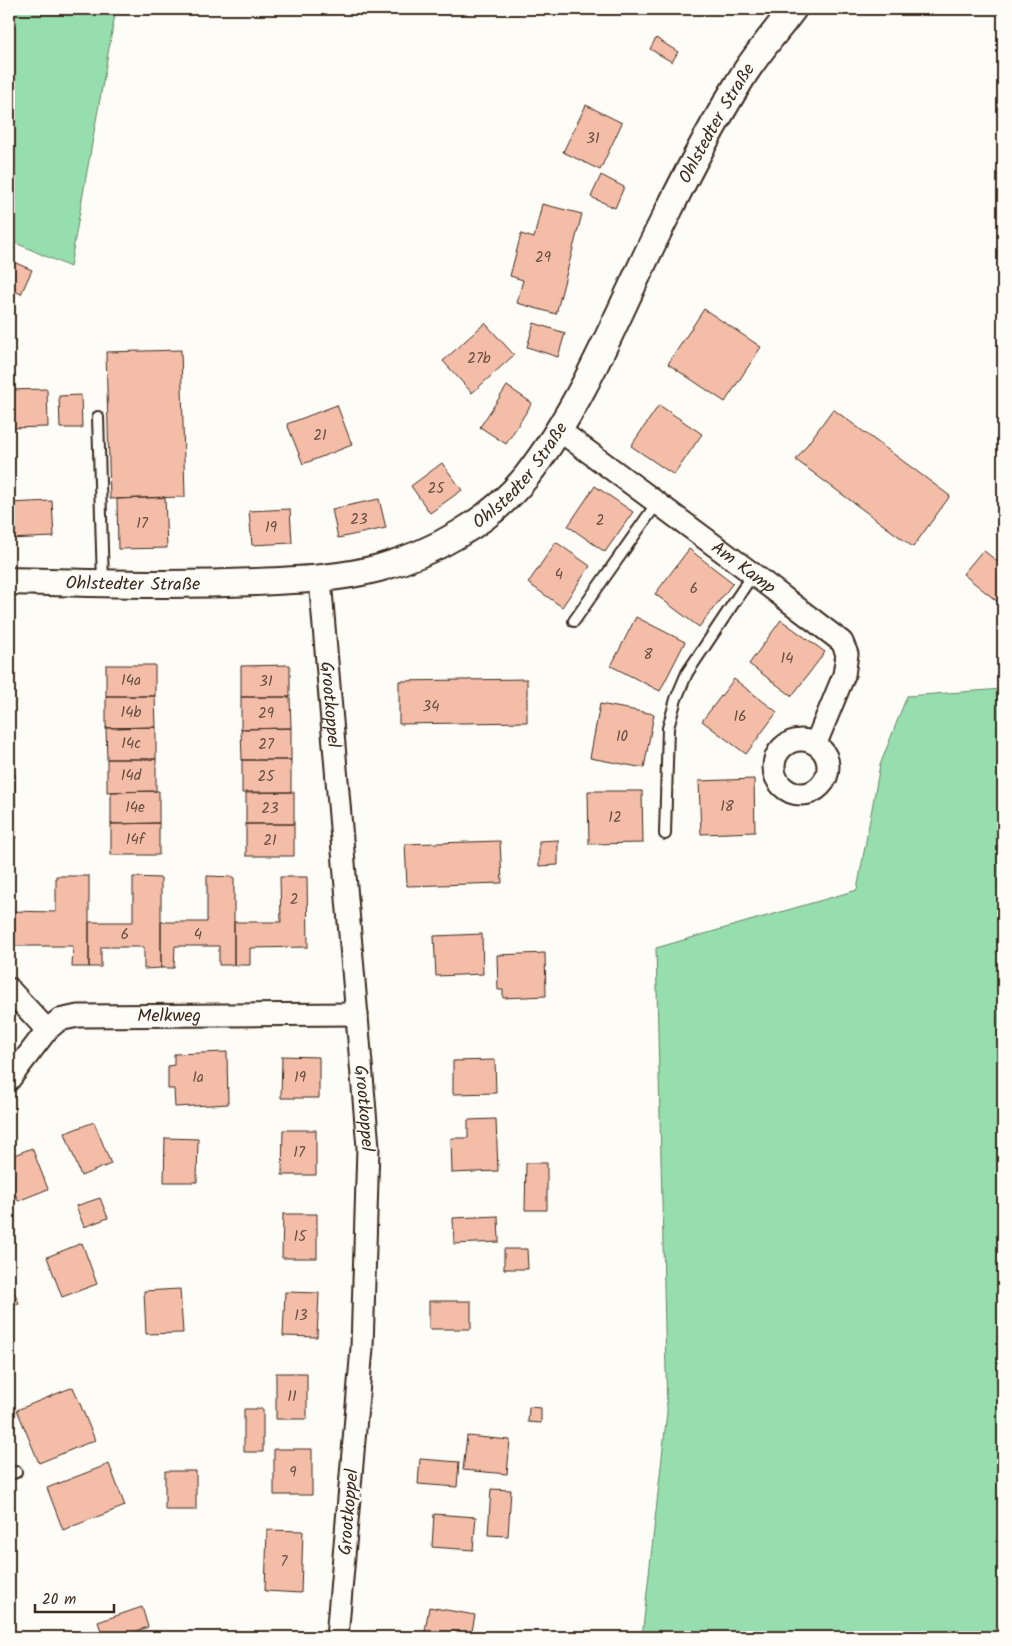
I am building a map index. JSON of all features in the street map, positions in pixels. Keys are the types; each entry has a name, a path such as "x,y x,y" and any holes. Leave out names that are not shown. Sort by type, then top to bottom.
{"street":[{"name":"Ohlstedter Straße","path":"9,581 195,585 320,579 381,567 423,552 468,529 498,506 525,479 559,430 592,370 690,167 742,77 793,9"},
{"name":"Am Kamp","path":"559,430 842,642 847,654 844,675 816,743"},
{"name":"Grootkoppel","path":"320,579 368,1147 362,1348 337,1637"},
{"path":"9,989 47,1030"},
{"name":"Melkweg","path":"9,1080 47,1030 59,1020 78,1016 357,1014"}],"lane":[{"path":"98,417 103,583"},
{"path":"574,621 657,503"},
{"path":"664,834 668,728 676,699 687,673 753,574"}],"green space":[{"path":"9,9 116,9 70,267 9,240"},
{"path":"1003,689 1003,1637 642,1637 667,1412 656,948 857,890 880,765 907,696"}],"building":[{"path":"656,38 678,52 672,62 650,49"},
{"path":"586,105 622,123 600,170 563,152"},
{"path":"601,175 624,187 615,208 591,197"},
{"path":"542,204 582,214 556,314 517,303 523,280 510,276 521,234 534,238"},
{"path":"9,260 32,270 21,294 9,288"},
{"path":"704,309 761,347 725,402 668,364"},
{"path":"485,323 514,355 472,393 443,361"},
{"path":"534,323 565,333 558,357 527,347"},
{"path":"181,350 185,497 110,499 106,352"},
{"path":"507,386 532,403 506,444 480,427"},
{"path":"47,389 48,427 9,428 9,390"},
{"path":"81,395 82,428 60,428 59,396"},
{"path":"337,405 352,445 303,464 287,424"},
{"path":"659,405 702,434 674,475 631,446"},
{"path":"833,409 950,496 913,547 796,460"},
{"path":"442,463 462,490 430,513 411,486"},
{"path":"595,486 633,512 605,552 568,526"},
{"path":"165,497 167,548 118,549 117,499"},
{"path":"379,499 386,528 338,538 332,509"},
{"path":"52,501 54,537 9,539 9,503"},
{"path":"290,509 292,543 252,545 249,511"},
{"path":"556,542 590,566 562,607 528,583"},
{"path":"689,549 733,583 699,627 655,594"},
{"path":"983,550 1003,566 1003,606 963,574"},
{"path":"636,617 685,642 660,691 611,666"},
{"path":"781,620 825,652 792,696 749,664"},
{"path":"9,648 12,648 12,679 9,679"},
{"path":"106,665 155,665 155,696 106,696"},
{"path":"290,665 290,697 241,697 241,666"},
{"path":"9,679 12,679 12,711 9,711"},
{"path":"527,679 527,722 399,724 399,681"},
{"path":"734,679 777,712 746,754 702,721"},
{"path":"106,696 155,696 156,727 106,728"},
{"path":"241,697 290,697 291,728 241,729"},
{"path":"600,704 654,714 644,768 590,758"},
{"path":"9,711 12,711 12,742 9,742"},
{"path":"156,727 156,759 107,759 106,728"},
{"path":"291,728 291,760 242,760 241,729"},
{"path":"9,742 12,742 13,774 9,774"},
{"path":"107,759 156,759 156,791 107,792"},
{"path":"242,760 291,760 291,792 242,793"},
{"path":"9,774 15,774 15,806 9,806"},
{"path":"754,779 755,832 701,834 699,781"},
{"path":"159,791 159,823 111,824 111,792"},
{"path":"588,791 642,791 643,843 589,844"},
{"path":"246,792 294,792 294,824 246,824"},
{"path":"9,806 15,806 16,838 9,838"},
{"path":"159,823 159,855 111,855 111,824"},
{"path":"246,824 294,824 294,856 246,856"},
{"path":"558,840 558,865 539,866 539,841"},
{"path":"500,841 502,883 407,886 405,844"},
{"path":"56,876 89,876 89,967 72,967 73,946 9,946 9,911 56,912"},
{"path":"207,876 234,877 234,965 219,965 219,946 175,946 174,968 161,968 161,922 207,922"},
{"path":"133,877 161,878 161,968 144,969 144,947 101,947 101,967 89,967 89,922 133,922"},
{"path":"280,877 307,877 308,947 250,948 250,965 234,965 234,922 281,922"},
{"path":"482,934 483,974 436,976 434,936"},
{"path":"545,953 546,996 503,998 503,990 498,990 497,955"},
{"path":"227,1052 228,1104 175,1107 174,1089 168,1089 168,1066 174,1065 174,1054"},
{"path":"282,1056 319,1057 319,1098 281,1098"},
{"path":"495,1060 496,1093 453,1094 453,1061"},
{"path":"496,1119 498,1171 452,1173 451,1138 468,1138 468,1120"},
{"path":"94,1122 111,1164 81,1176 65,1133"},
{"path":"283,1130 316,1130 316,1175 282,1175"},
{"path":"165,1138 198,1139 197,1182 164,1182"},
{"path":"32,1148 48,1189 18,1201 9,1178 9,1157"},
{"path":"526,1163 547,1163 547,1210 525,1210"},
{"path":"100,1198 108,1218 84,1227 76,1206"},
{"path":"283,1214 317,1214 317,1258 282,1258"},
{"path":"498,1216 499,1242 454,1244 453,1218"},
{"path":"82,1243 97,1284 62,1297 47,1257"},
{"path":"504,1249 527,1249 528,1269 504,1269"},
{"path":"9,1280 19,1303 9,1308"},
{"path":"180,1289 183,1333 146,1334 144,1291"},
{"path":"285,1292 319,1293 317,1337 283,1336"},
{"path":"429,1301 471,1301 471,1329 429,1329"},
{"path":"276,1373 307,1373 307,1419 276,1419"},
{"path":"73,1387 95,1440 39,1463 17,1410"},
{"path":"529,1407 541,1408 541,1423 528,1422"},
{"path":"244,1409 263,1409 263,1452 244,1452"},
{"path":"467,1436 510,1440 507,1474 463,1470"},
{"path":"274,1449 312,1449 312,1495 274,1495"},
{"path":"420,1459 459,1462 457,1487 418,1484"},
{"path":"109,1464 125,1506 63,1530 47,1488"},
{"path":"165,1471 196,1471 196,1510 165,1510"},
{"path":"491,1489 511,1490 508,1536 488,1535"},
{"path":"434,1514 476,1517 473,1550 432,1547"},
{"path":"267,1530 303,1531 301,1593 265,1591"},
{"path":"142,1607 148,1627 119,1637 103,1637 98,1622"},
{"path":"429,1607 475,1615 471,1637 424,1637"},
{"path":"188,1632 190,1637 174,1637"}]}
